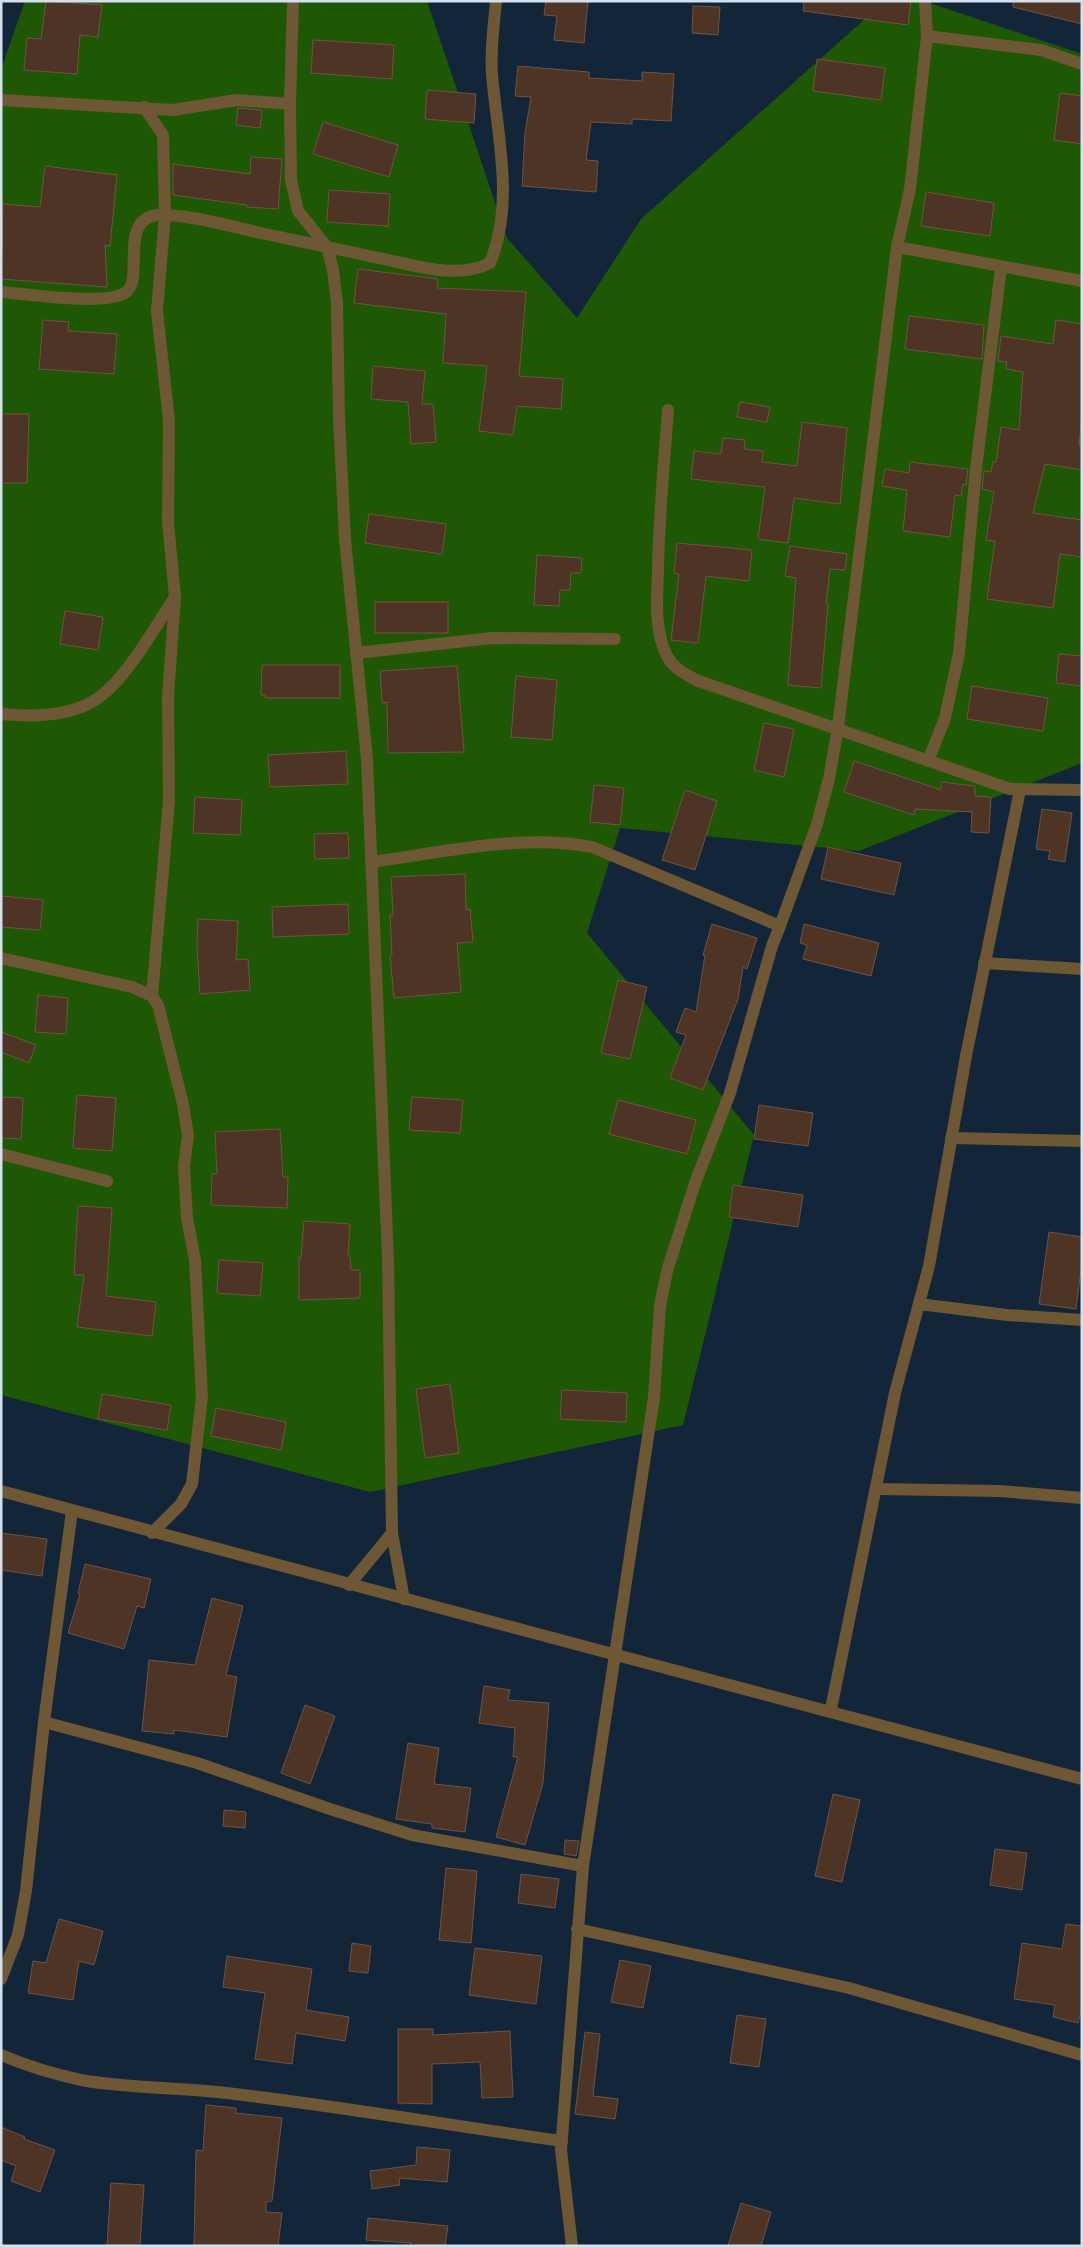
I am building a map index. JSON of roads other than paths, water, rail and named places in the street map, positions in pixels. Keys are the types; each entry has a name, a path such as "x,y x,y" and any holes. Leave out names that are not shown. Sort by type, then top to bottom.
{"street":[{"path":"293,1 290,104 292,180 298,211 327,247 333,270 337,303 339,418 345,539 367,760 388,1258 392,1533 404,1599"},
{"path":"1,292 98,299 116,298 128,291 132,283 135,234 141,224 152,216 165,214 202,218 416,267 477,270 490,263 496,247 502,202 503,164 492,71 496,1"},
{"path":"572,2246 562,2141 577,1929 583,1866 613,1653 654,1397 660,1306 667,1271 695,1182 730,1093 772,946 817,824 829,779 838,727 897,248 910,189 927,36 925,1"},
{"path":"927,36 1041,50 1082,64"},
{"path":"1,100 173,110 237,100 290,104"},
{"path":"144,107 163,135 165,214 157,312 169,421 168,522 175,598 168,697 169,801 152,996"},
{"path":"897,248 1082,281"},
{"path":"928,761 945,718 959,653 976,468 1001,268"},
{"path":"668,410 659,520 657,606 660,638 666,655 674,668 696,680 838,727 1010,789 1082,790"},
{"path":"1,714 55,714 92,702 119,680 175,598"},
{"path":"356,653 493,638 615,639"},
{"path":"831,1709 897,1384 928,1266 984,963 1020,790"},
{"path":"371,862 519,843 567,842 592,847 780,926"},
{"path":"1,958 132,987 152,996 158,1006 183,1104 188,1136 184,1166 187,1218 195,1260 202,1397 192,1484 181,1504 152,1533"},
{"path":"984,963 1082,969"},
{"path":"951,1138 1082,1141"},
{"path":"1,1154 107,1181"},
{"path":"919,1304 1006,1315 1082,1320"},
{"path":"877,1489 1000,1491 1082,1498"},
{"path":"1,1492 349,1585 831,1709 1082,1779"},
{"path":"1,1979 18,1935 26,1890 44,1722 72,1511"},
{"path":"349,1585 392,1533"},
{"path":"44,1722 189,1761 412,1835 583,1866"},
{"path":"577,1929 848,1988 1082,2055"},
{"path":"1,2055 34,2068 82,2080 150,2087 188,2088 270,2098 562,2141"}]}
